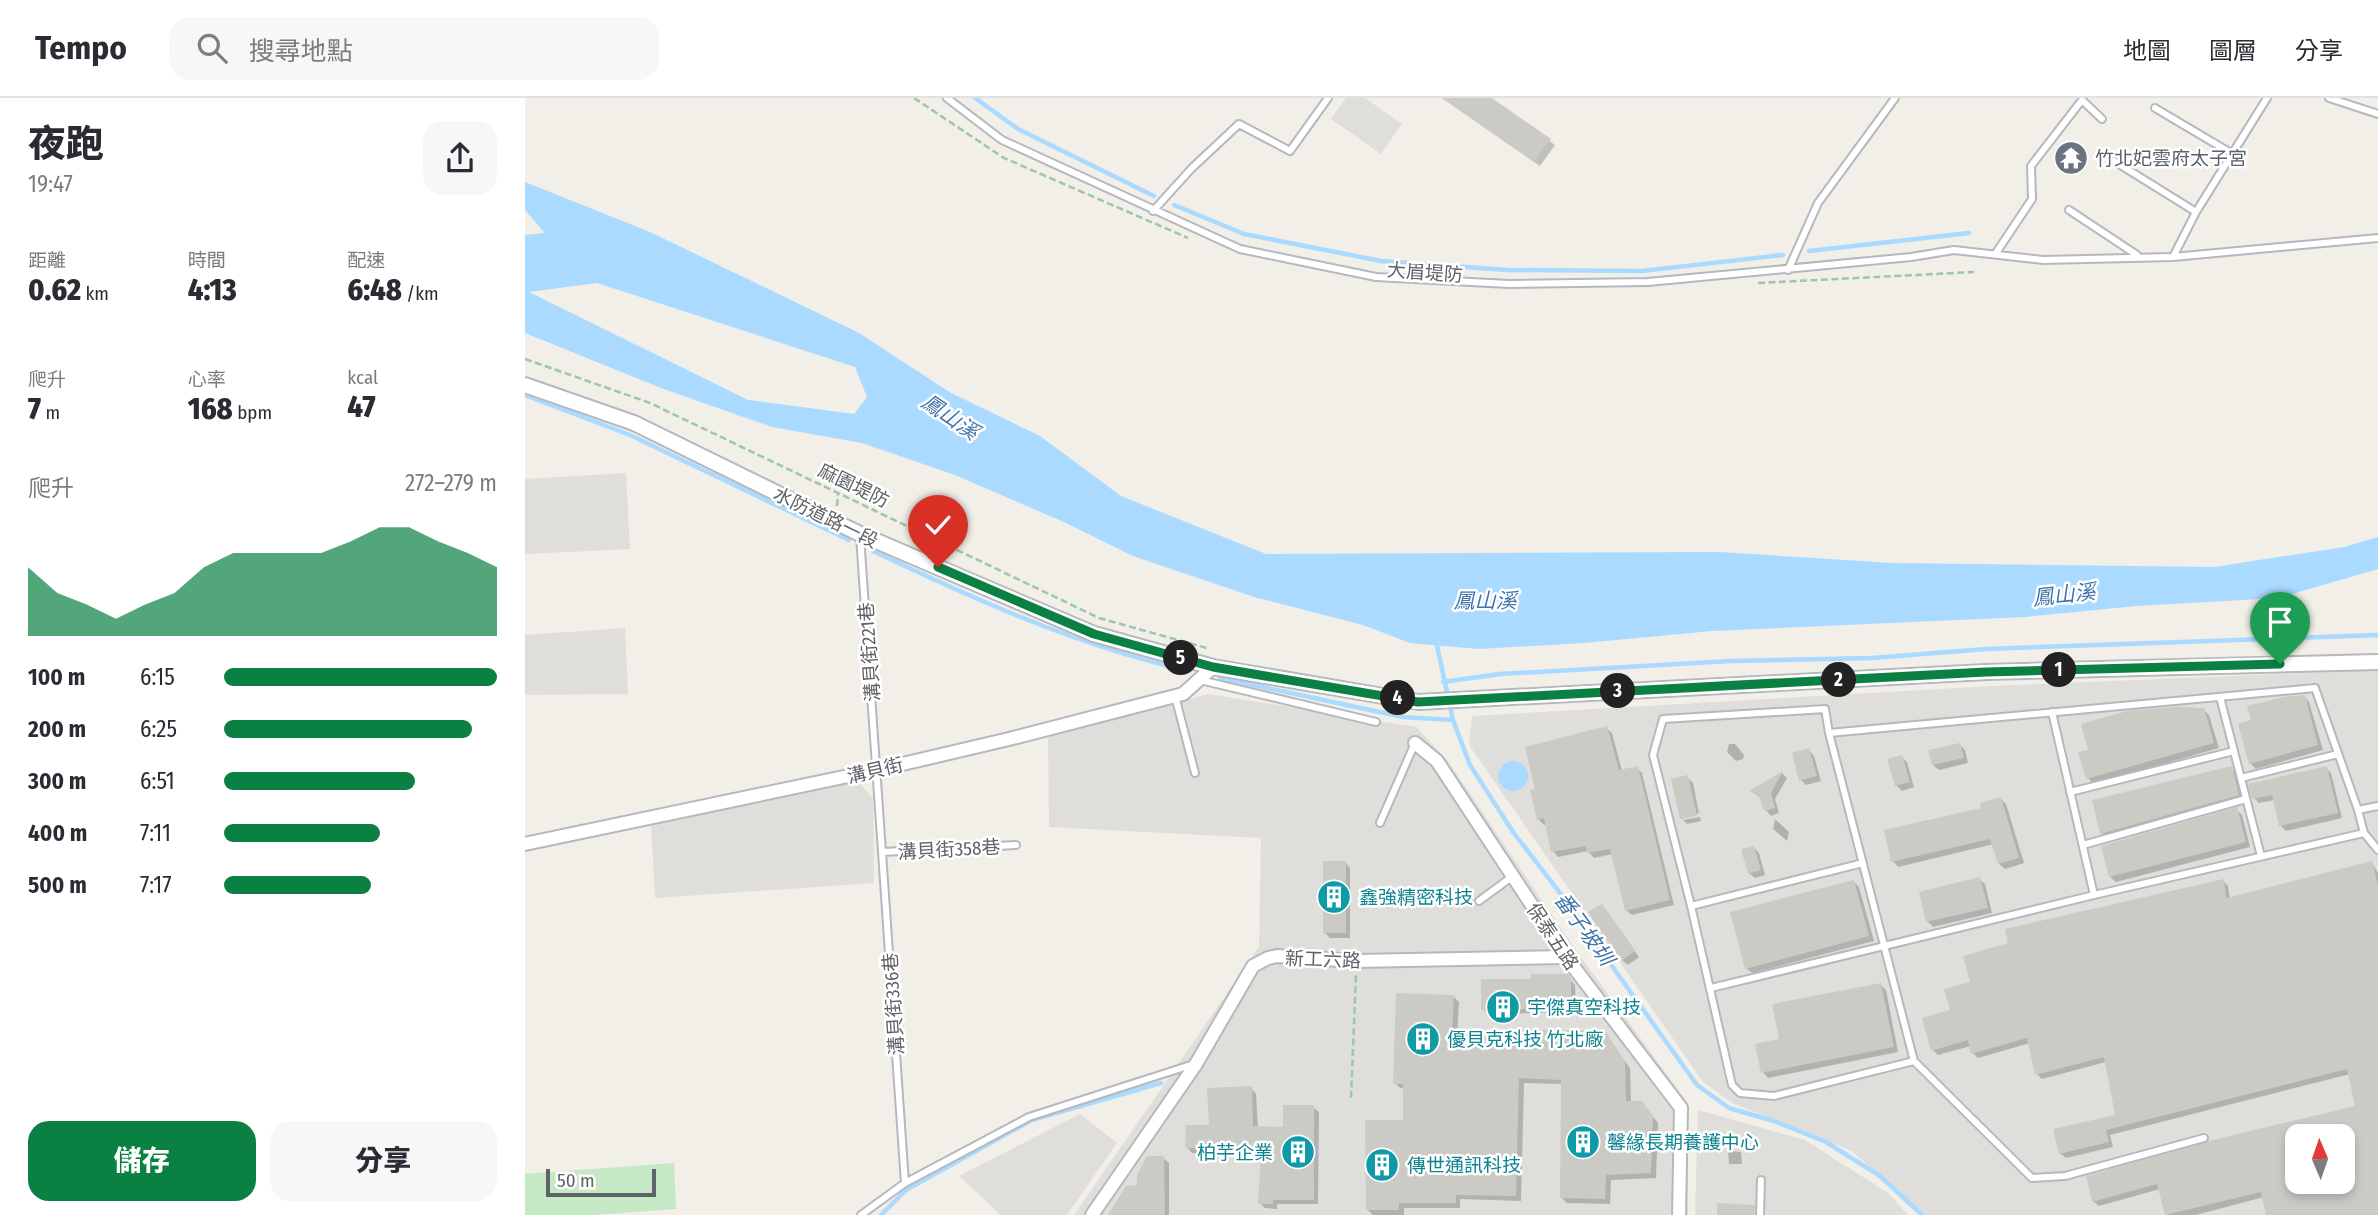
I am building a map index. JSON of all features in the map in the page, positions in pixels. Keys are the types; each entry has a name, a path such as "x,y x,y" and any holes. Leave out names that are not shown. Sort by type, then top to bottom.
{"street":[{"name":"水防道路一段","path":"525,385 634,423 860,534 1094,634 1213,667 1418,702 1986,672 2378,662"},
{"name":"溝貝街","path":"525,844 877,770 1183,694 1213,667"},
{"name":"保泰五路","path":"1415,743 1437,761 1566,957 1681,1108 1679,1215"},
{"name":"新工六路","path":"1092,1215 1196,1064 1253,966 1277,956 1356,961 1566,957"}],"lane":[{"path":"947,98 1002,140 1240,249 1376,276 1509,284 1648,282 1789,270 1954,250 2043,260 2173,257 2378,238"},
{"path":"1153,211 1192,169 1240,124 1290,151 1328,98"},
{"path":"1789,270 1818,203 1895,98"},
{"path":"2173,257 2196,212 2267,98"},
{"path":"2329,98 2346,100 2378,114"},
{"path":"1996,253 2032,199 2031,166 2082,100 2102,119"},
{"path":"2155,108 2231,153"},
{"path":"2114,161 2196,212"},
{"path":"2069,209 2139,256"},
{"name":"溝貝街221巷","path":"860,534 877,770"},
{"path":"1199,680 1375,722"},
{"path":"1829,733 2315,688 2364,833 2378,850"},
{"path":"1175,696 1195,773"},
{"path":"2220,697 2261,856"},
{"path":"1914,1061 1774,1096 1740,1093 1732,1085 1711,988 1653,755 1663,719 1825,709 1914,1061 2032,1178 2065,1176 2204,1138"},
{"path":"2052,712 2094,895"},
{"path":"1380,823 1415,743"},
{"path":"2070,792 2234,751"},
{"path":"2241,778 2338,754"},
{"name":"溝貝街336巷","path":"877,770 905,1183"},
{"path":"2083,845 2246,799"},
{"path":"2358,810 2378,806"},
{"path":"1711,988 2364,833"},
{"name":"溝貝街358巷","path":"883,852 1016,845"},
{"path":"1691,906 1863,863"},
{"path":"1479,901 1513,876"},
{"path":"861,1215 905,1183 1029,1116 1196,1064"},
{"path":"1760,1215 1761,1180"}],"path":[{"path":"914,98 1003,158 1193,240"},
{"path":"1748,284 1974,272"},
{"name":"麻園堤防","path":"525,359 650,404 1099,618 1210,649"},
{"path":"1351,1098 1356,961"}],"shaded area":[{"path":"1346,98 1365,98 1402,124 1381,154 1331,119"},
{"path":"626,473 630,549 525,554 525,479"},
{"path":"625,628 628,694 525,695 525,635"},
{"path":"2378,670 2378,1215 1924,1215 1852,1151 1732,1103 1703,1082 1469,745 1472,716 1992,686"},
{"path":"1208,694 1416,727 1447,760 1575,949 1688,1103 1688,1215 1074,1215 1259,947 1261,838 1049,827 1048,736"},
{"path":"856,779 873,798 874,883 655,898 651,825"},
{"path":"1698,1110 1805,1140 1888,1193 1908,1215 1695,1215"},
{"path":"1080,1114 1117,1143 1067,1215 1001,1215 959,1176"}],"green space":[{"path":"674,1163 676,1209 594,1215 525,1215 525,1174"}],"water":[{"name":"鳳山溪","path":"525,182 650,232 859,333 951,393 1040,436 1121,496 1266,554 1720,552 1892,563 2214,567 2344,547 2378,537 2378,569 2278,598 2136,606 2025,617 1712,631 1584,643 1478,649 1410,643 1363,625 1254,597 1133,556 1066,523 955,475 862,443 772,427 661,388 525,333 525,235 545,233 525,210","holes":["597,283 855,367 867,397 854,414 748,400 529,292"]},
{"path":"1513,761 1524,765 1528,776 1524,787 1513,791 1502,787 1498,776 1502,765"}],"building":[{"path":"1442,98 1492,98 1551,139 1534,162"},
{"path":"2305,695 2318,745 2249,764 2238,724 2251,720 2247,706"},
{"path":"2204,708 2214,743 2086,779 2078,752 2088,750 2081,724 2127,711"},
{"path":"1607,726 1619,770 1638,766 1670,900 1625,911 1610,849 1587,853 1586,846 1551,852 1544,818 1537,820 1530,790 1535,789 1525,747"},
{"path":"1960,743 1964,758 1932,765 1928,750"},
{"path":"1809,748 1817,776 1799,781 1792,753"},
{"path":"1902,755 1910,782 1895,786 1887,759"},
{"path":"2232,766 2239,795 2100,834 2092,800"},
{"path":"2327,766 2338,813 2279,826 2272,795 2252,799 2248,784"},
{"path":"1783,771 1771,793 1775,808 1764,811 1759,795 1749,791"},
{"path":"1688,775 1697,816 1680,819 1671,779"},
{"path":"2001,797 2019,858 1998,864 1990,839 1891,862 1884,830 1981,808 1980,803"},
{"path":"2237,807 2246,842 2109,877 2101,846"},
{"path":"1754,846 1761,870 1748,874 1741,849"},
{"name":"鑫強精密科技","path":"1323,861 1346,861 1346,933 1323,933"},
{"path":"2372,861 2378,885 2378,1215 2266,1215 2261,1192 2165,1215 2157,1184 2092,1202 2086,1176 2209,1141 2355,1106 2347,1069 2106,1130 2109,1142 2059,1154 2053,1129 2115,1115 2104,1057 2035,1075 2027,1038 1971,1054 1968,1040 1931,1051 1922,1018 1950,1010 1944,989 1970,982 1963,956 2008,943 2005,929 2224,879 2226,898"},
{"path":"1980,877 1988,908 1926,922 1919,892"},
{"path":"1854,880 1869,936 1745,969 1730,912"},
{"path":"1602,904 1635,951 1621,961 1588,912"},
{"path":"1531,974 1568,974 1571,978 1571,1008 1481,1010 1481,979 1531,979"},
{"path":"1881,983 1894,1047 1761,1073 1755,1044 1779,1039 1772,1004"},
{"path":"1396,993 1454,995 1452,1036 1481,1036 1481,1029 1605,1031 1625,1061 1626,1101 1642,1101 1653,1116 1651,1173 1606,1175 1605,1199 1560,1198 1561,1080 1519,1078 1516,1196 1456,1195 1456,1203 1399,1203 1399,1210 1366,1210 1365,1120 1403,1120 1403,1084 1393,1084"},
{"path":"1252,1086 1253,1126 1283,1127 1283,1105 1314,1105 1314,1200 1273,1200 1273,1204 1258,1204 1261,1150 1185,1148 1186,1125 1209,1125 1207,1088"},
{"path":"1147,1156 1164,1156 1165,1215 1108,1215 1126,1186 1137,1185 1137,1175"},
{"path":"1717,1203 1755,1205 1754,1215 1717,1215"}],"waterway":[{"path":"975,98 1018,129 1154,196"},
{"path":"1174,205 1244,234 1381,261 1508,270 1642,271 1783,255"},
{"path":"1809,251 1969,233"},
{"path":"525,395 630,435 849,540"},
{"path":"873,551 1028,620 1108,649 1190,671"},
{"path":"1443,682 1500,674 1731,661 1872,658 1986,649 2378,635"},
{"name":"番子坡圳","path":"1436,641 1453,720 1470,765 1513,832 1697,1085 1729,1108 1774,1121 1826,1142 1880,1176 1922,1215"},
{"path":"1220,678 1403,717 1453,720"},
{"path":"881,1215 906,1190 1032,1120 1161,1083"}],"place":[{"name":"竹北妃雲府太子宮","path":"2071,158"},
{"name":"鑫強精密科技","path":"1334,897"},
{"name":"宇傑真空科技","path":"1503,1007"},
{"name":"優貝克科技 竹北廠","path":"1423,1039"},
{"name":"馨緣長期養護中心","path":"1583,1142"},
{"name":"柏芋企業","path":"1298,1152"},
{"name":"傳世通訊科技","path":"1382,1165"}],"route":[{"path":"938,567 1094,634 1213,667 1418,702 1986,672 2280,664"}]}
